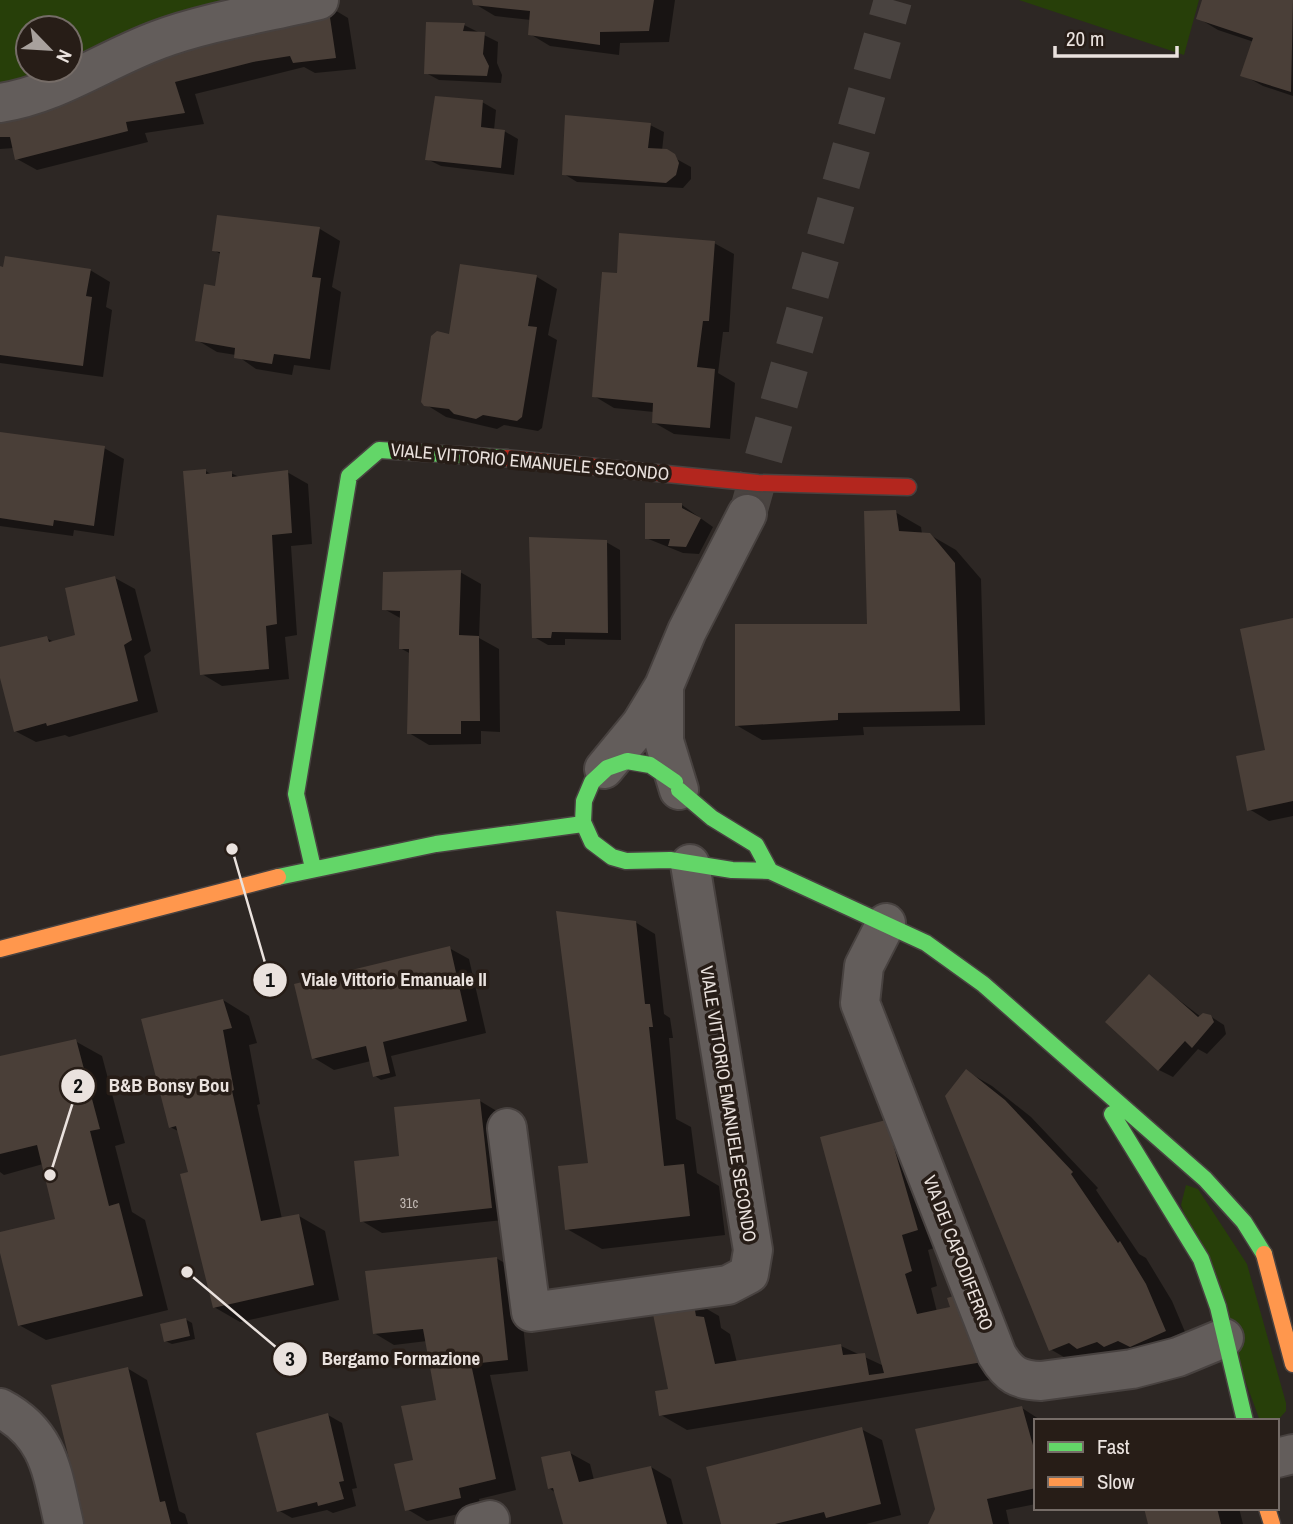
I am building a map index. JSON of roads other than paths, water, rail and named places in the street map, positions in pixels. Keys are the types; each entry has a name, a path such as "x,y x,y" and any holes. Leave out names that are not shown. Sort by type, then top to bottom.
{"street":[{"path":"0,103 22,100 88,74 158,40 319,0"},
{"name":"VIALE VITTORIO EMANUELE SECONDO","path":"313,868 296,794 349,476 379,450 561,461 758,484 908,486"},
{"path":"747,514 687,631 664,686 641,724 592,781 584,797 583,824 596,847 611,857 646,861 682,852 744,874 770,871 926,943 983,984 1178,1154 1244,1222 1263,1252 1293,1364"},
{"path":"664,686 664,741 679,796"},
{"path":"604,769 629,760 647,762 662,769 679,796 756,845 770,871"},
{"path":"0,949 313,868 494,832 583,824"},
{"path":"646,861 682,852"},
{"name":"VIALE VITTORIO EMANUELE SECONDO","path":"507,1128 531,1312 727,1285 749,1274 752,1250 682,852"},
{"name":"VIA DEI CAPODIFERRO","path":"886,923 864,966 860,1003 997,1355 1007,1373 1027,1381 1041,1381 1132,1369 1178,1357 1224,1338"},
{"path":"1090,1080 1201,1259 1244,1419"},
{"path":"0,1408 22,1419 34,1432 50,1465 64,1524"}],"tunnel":[{"path":"748,513 893,0"}],"place":[{"name":"Viale Vittorio Emanuale II","path":"232,849"},
{"name":"B&B Bonsy Bou","path":"50,1175"},
{"name":"Bergamo Formazione","path":"187,1272"}]}
